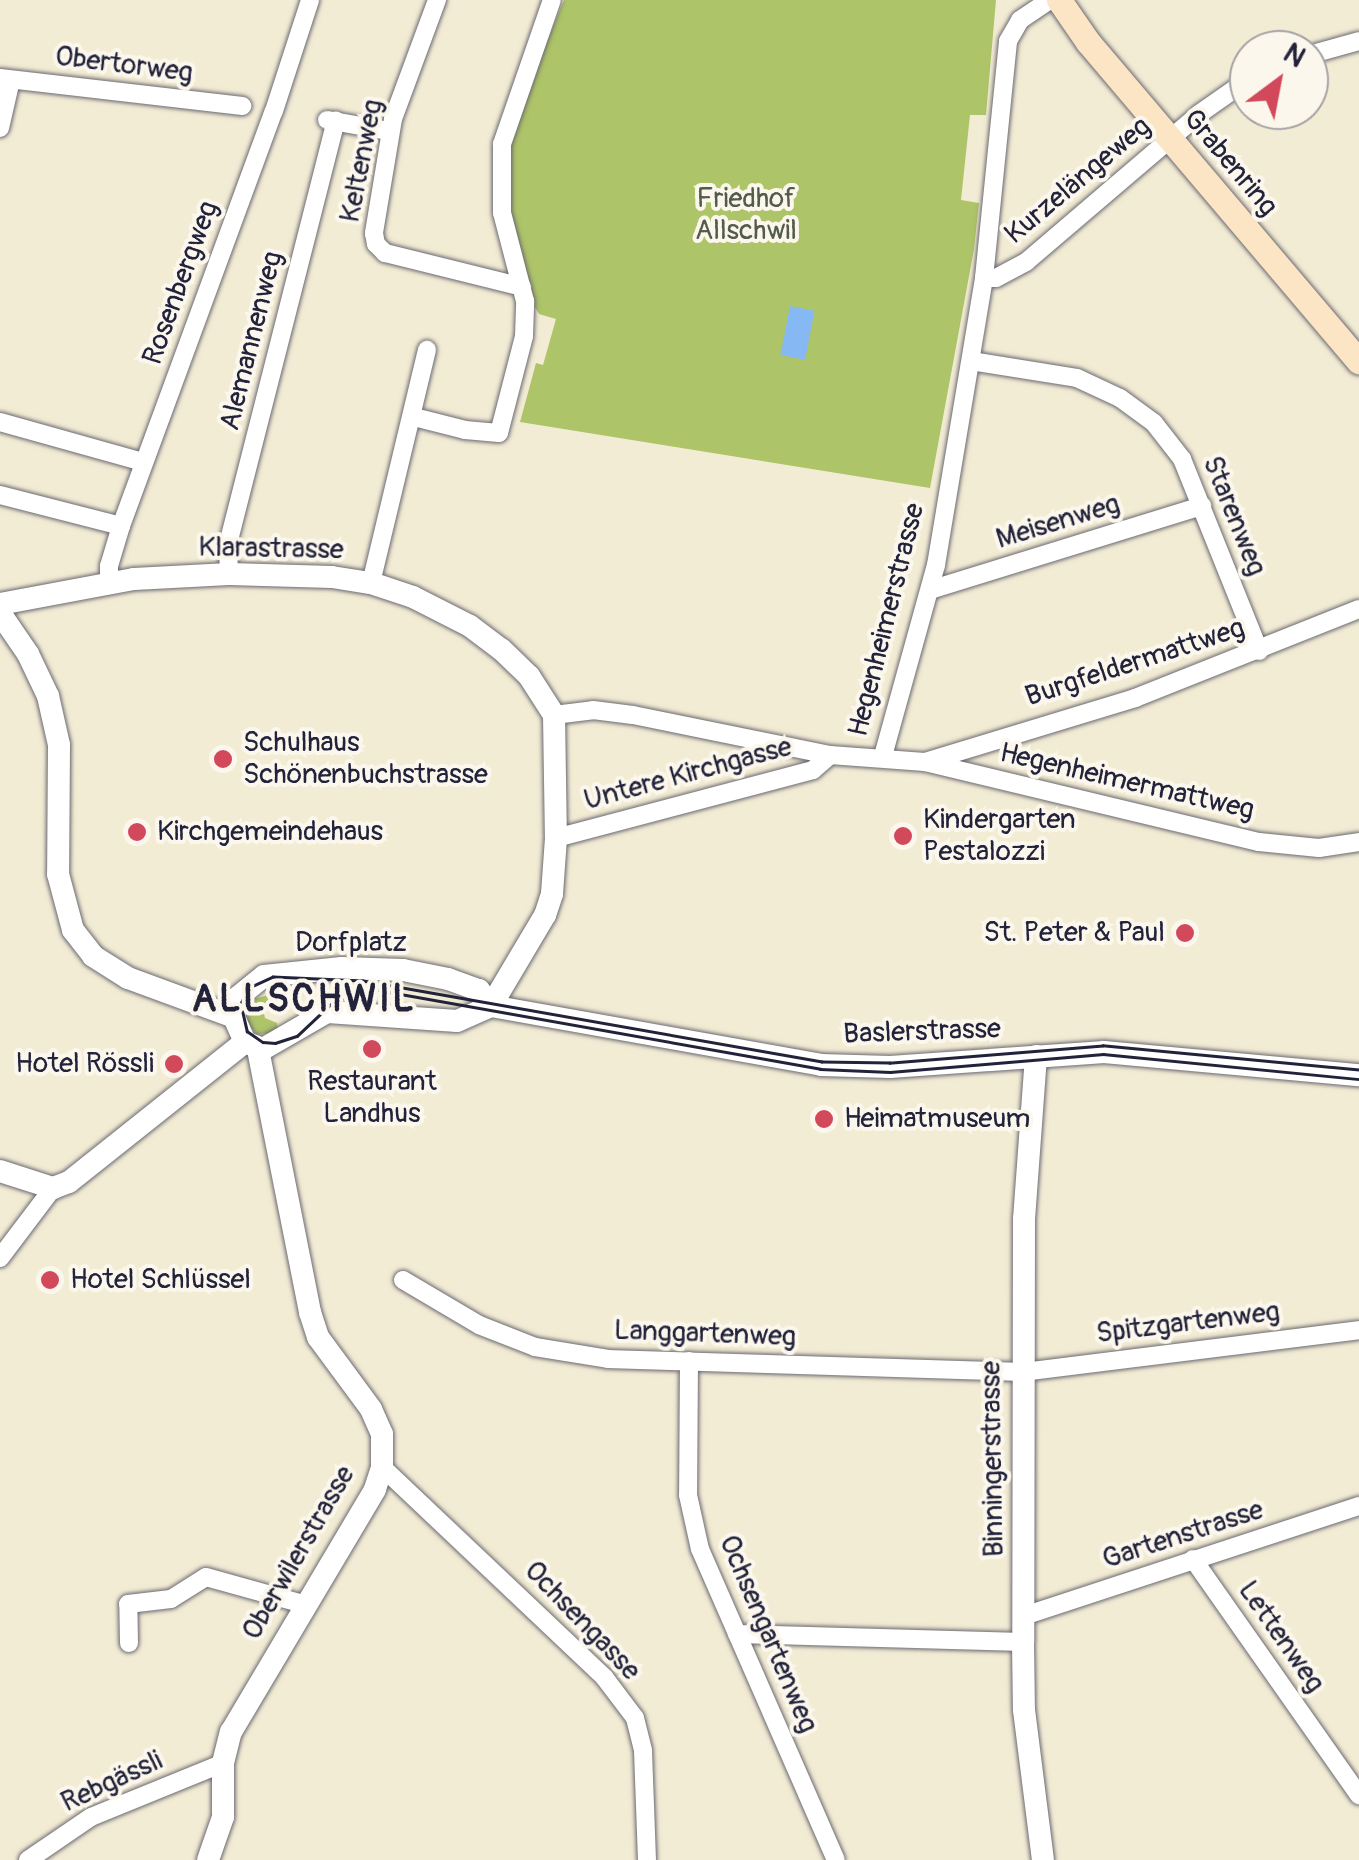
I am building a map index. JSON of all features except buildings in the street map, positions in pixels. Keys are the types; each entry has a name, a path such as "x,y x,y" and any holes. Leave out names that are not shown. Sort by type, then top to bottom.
{"main road":[{"name":"Grabenring","path":"1059,0 1171,140 1359,362"}],"street":[{"name":"Rosenbergweg","path":"109,585 109,566 121,526 274,111 310,0"},
{"name":"Keltenweg","path":"437,0 393,120 374,233 376,244 385,253 522,287"},
{"path":"414,417 465,430 499,433 524,336 522,287 502,213 502,144 552,0"},
{"name":"Hegenheimerstrasse","path":"554,715 592,710 633,715 830,755 883,756 930,590 971,361 1012,30 1050,0"},
{"path":"1329,49 1359,41"},
{"path":"0,128 6,79"},
{"name":"Obertorweg","path":"6,79 242,106"},
{"name":"Kurzelängeweg","path":"984,278 996,278 1026,262 1229,95"},
{"name":"Alemannenweg","path":"229,574 228,544 331,120 383,130"},
{"path":"371,583 414,417 427,350"},
{"name":"Starenweg","path":"971,361 1077,378 1120,398 1167,438 1182,459 1259,652"},
{"path":"0,422 144,462"},
{"path":"0,494 121,526"},
{"name":"Meisenweg","path":"930,590 1202,506"},
{"name":"Klarastrasse","path":"0,604 109,585 229,574 371,583 450,614 501,648 543,694 554,715"},
{"name":"Burgfeldermattweg","path":"925,762 1135,698 1359,610"},
{"path":"0,613 28,654 51,712 58,745 58,874 72,930 94,956 128,978 234,1017 252,1046"},
{"path":"0,1258 53,1188 70,1182 252,1046 280,1042 326,1012 457,1020 491,1006 545,915 552,894 556,838 554,715"},
{"name":"Untere Kirchgasse","path":"556,838 813,770 830,755"},
{"name":"Hegenheimermattweg","path":"883,756 925,762 1259,842 1319,848 1359,842"},
{"name":"Dorfplatz","path":"234,1017 238,998 264,976 342,968 403,970 448,979 479,990 491,1006"},
{"name":"Baslerstrasse","path":"491,1006 821,1066 890,1068 1104,1052 1359,1075"},
{"name":"Oberwilerstrasse","path":"208,1860 223,1817 223,1763 230,1732 375,1489 382,1467 382,1434 371,1409 318,1337 310,1312 252,1046"},
{"name":"Binningerstrasse","path":"1036,1056 1024,1218 1024,1710 1042,1860"},
{"path":"0,1171 53,1188"},
{"name":"Langgartenweg","path":"404,1280 479,1326 534,1347 588,1357 1023,1372"},
{"name":"Spitzgartenweg","path":"1023,1372 1359,1330"},
{"name":"Ochsengartenweg","path":"688,1360 688,1495 692,1522 716,1594 738,1634 836,1860"},
{"name":"Ochsengasse","path":"382,1467 604,1677 636,1718 643,1751 646,1860"},
{"name":"Gartenstrasse","path":"1024,1616 1359,1506"},
{"name":"Lettenweg","path":"1193,1559 1359,1795"},
{"path":"129,1643 128,1604 171,1600 206,1578 307,1605"},
{"path":"738,1634 1024,1642"},
{"name":"Rebgässli","path":"28,1860 91,1816 223,1763"}],"green space":[{"name":"Friedhof Allschwil","path":"564,0 996,0 986,115 970,115 961,200 979,203 974,249 930,488 520,422 536,363 543,365 556,319 539,314 533,304 511,216 509,154 518,113"},
{"path":"275,993 275,1000 263,1010 265,1018 277,1023 278,1033 257,1034 247,1024 248,1007 254,999"}],"water":[{"path":"790,306 815,311 805,360 780,355"}],"tram line":[{"path":"1359,1070 1103,1046 890,1063 822,1062 363,981 273,977 249,988 241,1004 247,1031 263,1042 275,1043 297,1036 334,1001 361,990 378,990 820,1069 890,1072 1103,1054 1359,1079"}],"place":[{"name":"Schulhaus Schönenbuchstrasse","path":"223,759"},
{"name":"Kirchgemeindehaus","path":"137,832"},
{"name":"Kindergarten Pestalozzi","path":"903,836"},
{"name":"St. Peter & Paul","path":"1185,933"},
{"name":"Restaurant Landhus","path":"372,1049"},
{"name":"Hotel Rössli","path":"174,1064"},
{"name":"Heimatmuseum","path":"824,1119"},
{"name":"Hotel Schlüssel","path":"50,1280"}],"district":[{"name":"ALLSCHWIL","path":"304,1000"}]}
